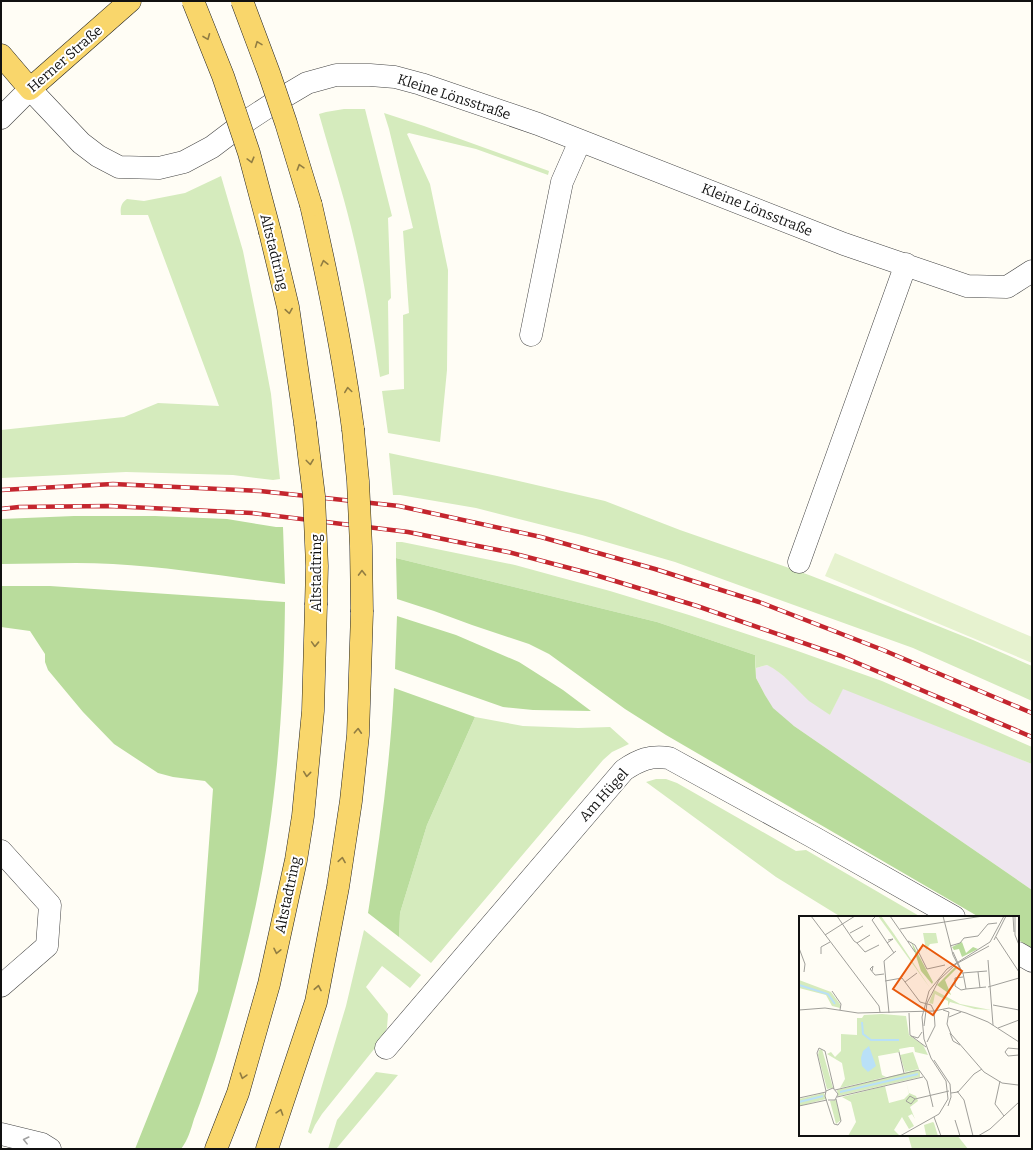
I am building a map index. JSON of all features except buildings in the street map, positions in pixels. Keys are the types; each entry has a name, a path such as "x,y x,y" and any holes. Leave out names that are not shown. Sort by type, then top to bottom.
{"main road":[{"name":"Herner Straße","path":"30,88 130,1"},
{"name":"Altstadtring","path":"193,1 223,76 247,146 288,307 314,496 317,566 313,712 303,816 296,860 269,984 238,1093 216,1149"},
{"path":"242,1 270,73 286,123 311,205 328,281 347,386 353,429 361,546 362,612 358,735 351,801 338,887 316,1002 267,1149"},
{"path":"1,55 30,88"}],"street":[{"name":"Kleine Lönsstraße","path":"30,88 82,144 98,156 119,167 158,168 184,162 212,147 244,122 307,83 336,75 395,77 421,84 530,121 844,244 967,286 1007,287 1032,271"},
{"name":"Herner Straße","path":"1,118 30,88"},
{"path":"531,335 562,182 580,140"},
{"path":"799,562 906,264"},
{"name":"Am Hügel","path":"386,1048 624,770 646,758 659,756 669,758 806,833 952,916"},
{"path":"1,851 50,905 47,946 1,986"},
{"path":"1019,954 1032,961"},
{"path":"1,1134 42,1144 50,1149"},
{"path":"1,1138 9,1149"}],"shaded area":[{"path":"767,665 774,668 830,715 843,688 1032,764 1032,890 783,718 772,708 756,678 756,668"}],"green space":[{"path":"344,109 365,109 392,216 388,218 391,298 388,301 389,374 380,377 369,310 355,244 319,114"},
{"path":"384,113 549,171 548,175 476,149 409,133 407,134 430,184 448,270 447,370 440,442 388,433 382,391 404,389 403,315 409,313 403,231 413,228"},
{"path":"221,176 243,251 260,335 271,394 280,479 273,480 233,475 126,472 1,478 1,430 124,417 158,403 219,406 148,215 121,215 121,206 127,199 144,201 185,193"},
{"path":"389,453 605,501 680,530 809,575 973,640 1032,666 1032,701 913,648 675,562 582,535 476,508 393,495"},
{"path":"74,516 155,516 227,519 283,527 285,584 135,565 85,563 1,564 1,519"},
{"path":"396,542 515,565 610,591 792,649 882,681 1032,747 1032,764 843,689 830,715 809,701 784,676 773,668 767,665 756,668 755,655 657,622 396,558"},
{"path":"835,553 1032,637 1032,663 825,576"},
{"path":"396,558 657,622 755,655 756,678 765,695 773,708 794,726 1032,890 1032,948 1019,941 1019,916 977,916 666,735 625,709 549,654 529,644 397,599"},
{"path":"1,586 50,586 285,602 283,678 278,754 269,829 256,904 227,1021 190,1131 186,1142 181,1149 135,1149 198,991 213,789 205,781 173,777 158,773 114,744 83,712 48,670 45,662 45,654 30,631 1,627"},
{"path":"397,616 456,635 519,662 563,690 591,711 533,710 503,707 395,669"},
{"path":"394,688 475,717 427,825 400,913 399,937 368,913 384,801"},
{"path":"475,717 523,726 578,728 610,727 629,744 612,752 603,760 431,963 399,937 400,913 427,825"},
{"path":"656,779 666,779 677,783 796,851 806,850 919,916 839,916 776,877 646,782"},
{"path":"364,930 421,975 410,988 382,966 366,987 388,1014 387,1028 379,1043 322,1114 311,1134 308,1132 346,1006"},
{"path":"376,1072 398,1075 336,1149 328,1149 337,1120"},
{"path":"908,1136 958,1136 968,1149 912,1149"}],"railway":[{"path":"1,490 113,484 260,491 399,506 541,537 655,569 759,602 883,650 1032,713"},
{"path":"1,509 19,507 109,506 252,513 408,532 508,552 592,574 697,606 841,656 1032,737"}]}
